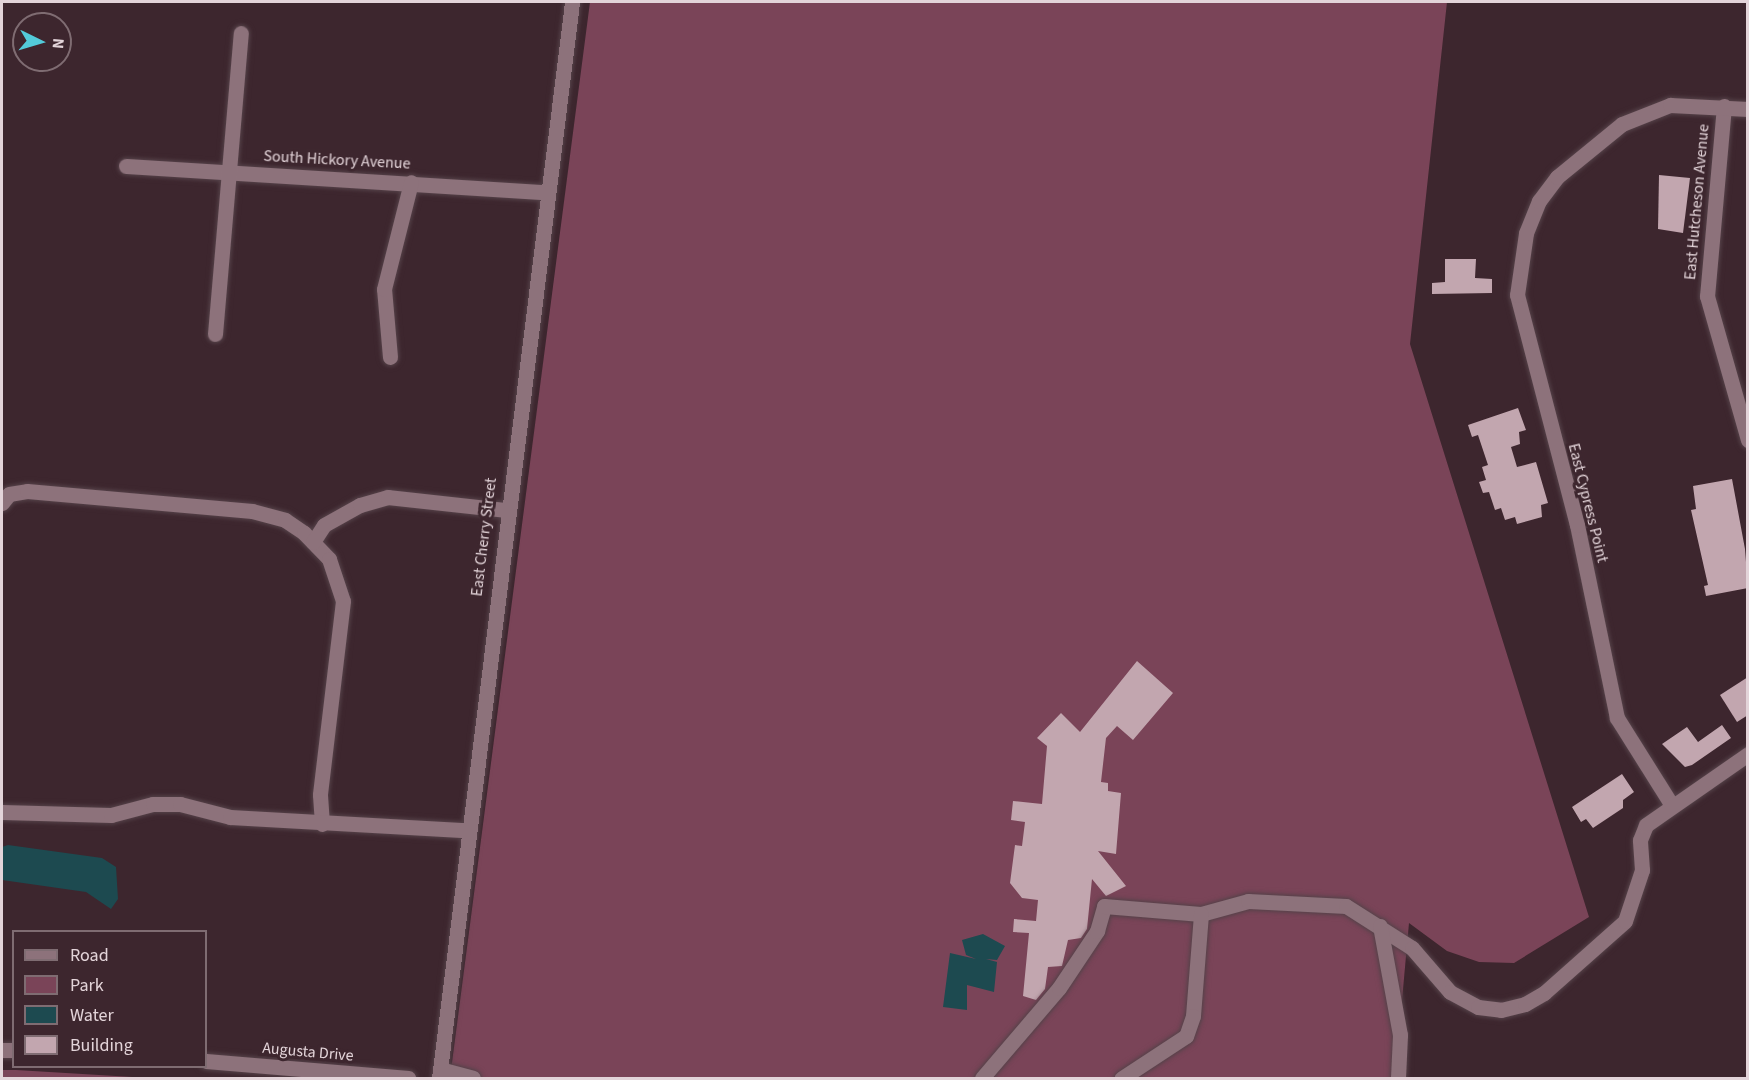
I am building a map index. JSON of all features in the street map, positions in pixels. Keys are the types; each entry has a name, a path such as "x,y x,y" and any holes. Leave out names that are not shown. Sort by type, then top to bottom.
{"street":[{"name":"East Cherry Street","path":"439,1073 466,830 545,192 572,2"},
{"path":"215,334 230,172 228,150 241,33"},
{"name":"East Cypress Point","path":"1671,804 1617,718 1577,525 1518,313 1526,233 1539,201 1557,177 1622,124 1670,105 1748,109"},
{"name":"East Hutcheson Avenue","path":"1724,106 1707,296 1748,440"},
{"name":"South Hickory Avenue","path":"126,166 545,192"},
{"path":"390,357 384,289 411,182"},
{"path":"2,503 9,494 27,492 252,511 285,520 313,542 329,559 343,601 320,795 322,824"},
{"path":"313,542 324,525 360,505 388,497 506,510"},
{"path":"982,1078 1059,988 1097,931 1104,906 1201,914 1248,901 1346,906 1412,948 1450,992 1478,1007 1501,1010 1525,1004 1544,993 1625,921 1642,870 1640,840 1646,825 1671,804 1748,754"},
{"path":"2,812 111,815 153,804 180,804 231,817 322,824 466,830"},
{"path":"1122,1078 1186,1036 1193,1016 1201,914"},
{"path":"1380,926 1400,1035 1398,1078"},
{"name":"Augusta Drive","path":"207,1061 408,1078"},
{"path":"439,1073 473,1078"}],"green space":[{"path":"590,2 1447,2 1410,344 1589,917 1514,963 1479,962 1447,951 1409,923 1395,1078 450,1078"},
{"path":"2,1070 16,1070 149,1078 2,1078"}],"water":[{"path":"8,845 102,858 116,867 118,899 111,909 86,892 2,880 2,847"},
{"path":"983,934 1005,946 997,960 986,959 997,962 994,992 967,985 967,1010 943,1007 950,953 976,959 966,955 962,940"}],"building":[{"path":"1659,175 1690,178 1683,233 1658,229"},
{"path":"1445,259 1476,259 1475,278 1492,279 1492,293 1432,294 1432,283 1445,282"},
{"path":"1518,408 1526,430 1519,432 1520,444 1511,447 1517,467 1536,462 1548,503 1541,505 1542,517 1517,524 1515,517 1505,520 1501,508 1495,510 1489,492 1483,493 1479,482 1486,480 1482,467 1488,465 1478,435 1472,437 1468,425"},
{"path":"1732,479 1745,549 1748,588 1706,596 1704,586 1708,585 1691,510 1696,509 1693,486"},
{"path":"1137,661 1173,693 1133,740 1117,726 1106,738 1101,782 1108,783 1108,791 1121,793 1116,854 1098,851 1126,886 1106,896 1092,879 1087,929 1081,938 1068,940 1062,966 1048,967 1045,989 1036,1000 1023,996 1029,933 1013,932 1014,919 1036,921 1038,900 1022,898 1010,883 1015,845 1022,846 1025,822 1011,820 1013,801 1042,804 1047,746 1037,738 1061,713 1080,732"},
{"path":"1748,677 1748,715 1737,722 1720,695"},
{"path":"1722,725 1731,738 1692,765 1685,767 1662,744 1687,727 1698,742"},
{"path":"1622,774 1634,792 1623,800 1623,808 1593,828 1586,819 1581,822 1572,807"}]}
